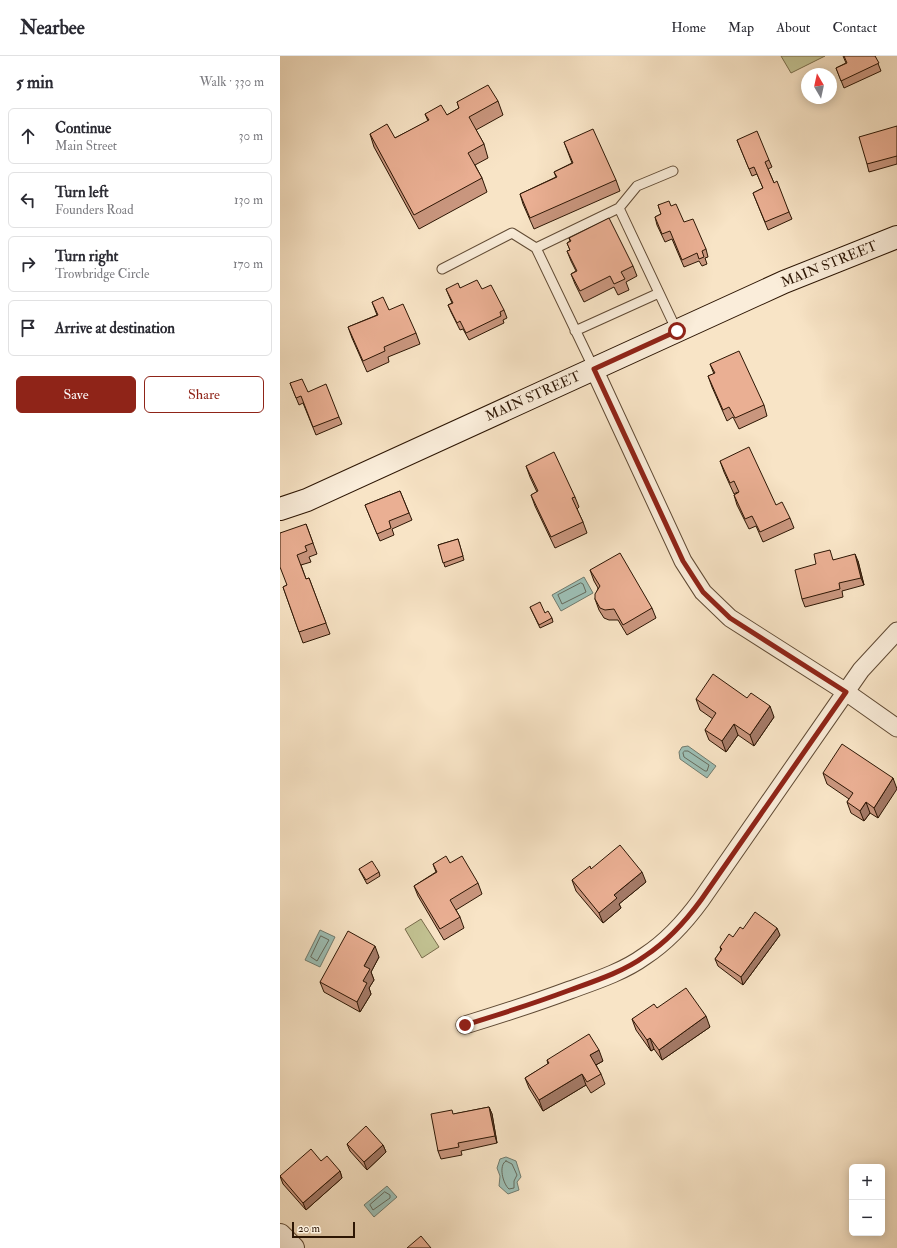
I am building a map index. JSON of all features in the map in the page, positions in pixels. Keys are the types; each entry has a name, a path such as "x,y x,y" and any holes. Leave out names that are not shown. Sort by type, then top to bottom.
{"main road":[{"name":"MAIN STREET","path":"280,509 307,500 784,282 897,238"},
{"path":"280,1235 293,1248"}],"street":[{"path":"594,369 683,561 703,592 730,618 846,692 897,728"},
{"path":"465,1025 527,1006 594,982 644,957 664,942 683,924 701,900 862,670 897,631"}],"lane":[{"path":"536,248 619,208 637,186 673,171"},
{"path":"619,208 677,331"},
{"path":"442,269 512,233 536,248 594,369"},
{"path":"576,331 659,294"}],"green space":[{"path":"781,56 825,56 801,68 791,73"},
{"path":"421,919 439,947 422,958 405,929"}],"water":[{"path":"584,577 593,593 561,611 552,595"},
{"path":"688,746 716,766 707,778 680,759 679,752 682,747"},
{"path":"320,930 335,937 320,967 305,960"},
{"path":"506,1157 516,1161 521,1177 517,1182 519,1190 508,1194 499,1186 500,1176 497,1168 500,1159"},
{"path":"387,1186 397,1197 374,1217 364,1205"}],"building":[{"path":"844,56 875,56 879,63 841,81 836,68 847,63"},
{"path":"488,85 498,101 469,117 484,144 468,153 482,178 414,215 370,134 387,124 395,138 429,120 425,114 441,105 447,115 459,108 457,102"},
{"path":"897,126 897,156 867,164 859,137"},
{"path":"593,129 616,180 530,218 520,194 557,177 554,172 573,163 564,142"},
{"path":"757,131 769,160 765,162 774,183 777,181 789,212 765,222 753,193 763,188 754,167 749,169 737,140"},
{"path":"669,201 671,206 676,204 684,222 693,219 706,249 702,251 704,257 699,259 697,253 682,260 670,231 662,234 655,217 661,214 658,205"},
{"path":"609,218 633,266 621,272 625,279 614,284 610,276 580,291 571,274 577,271 567,251 570,250 567,243 571,241 569,238"},
{"path":"477,280 482,289 491,285 504,310 500,312 501,316 466,333 460,321 457,323 448,305 453,303 446,289 458,283 460,288"},
{"path":"383,297 389,310 403,304 416,333 384,347 385,351 363,361 348,327 378,315 372,302"},
{"path":"739,351 764,405 735,418 729,407 723,410 708,376 715,373 710,364"},
{"path":"302,379 308,392 326,384 339,417 313,427 301,396 296,398 290,383"},
{"path":"749,447 776,505 782,502 790,518 760,532 752,516 745,519 734,495 739,492 734,481 730,483 720,461"},
{"path":"554,452 575,497 572,498 583,522 551,537 531,495 538,491 526,466"},
{"path":"400,491 409,513 389,521 391,528 377,534 365,505"},
{"path":"306,524 313,543 305,546 307,551 297,555 306,579 309,578 326,623 299,632 283,587 287,585 280,567 280,533"},
{"path":"458,539 463,556 443,563 438,545"},
{"path":"830,550 833,560 855,554 861,578 839,583 840,589 802,599 795,570 816,564 814,554"},
{"path":"620,553 652,608 623,625 614,609 605,610 600,608 595,599 595,594 600,586 590,570"},
{"path":"540,602 545,613 548,611 552,618 539,625 530,607"},
{"path":"713,674 747,698 751,693 770,706 750,735 734,724 722,741 705,730 716,713 696,699"},
{"path":"842,744 893,778 874,808 866,802 860,811 847,802 853,793 823,773"},
{"path":"620,845 642,872 614,895 617,898 599,913 572,880 590,866 591,869"},
{"path":"446,856 450,863 462,856 478,883 450,900 460,917 440,929 414,886 437,872 433,864"},
{"path":"372,861 379,872 366,880 359,869"},
{"path":"755,912 777,928 741,977 715,959 722,949 720,947 729,934 733,937 740,927 743,929"},
{"path":"348,931 375,946 364,966 370,969 363,981 367,983 357,1002 320,982"},
{"path":"686,988 706,1016 659,1050 650,1038 647,1040 632,1019 654,1004 657,1008"},
{"path":"589,1034 599,1050 590,1055 601,1074 587,1082 582,1074 539,1100 525,1078 549,1063 547,1060"},
{"path":"489,1107 495,1136 458,1143 459,1147 438,1151 431,1114 452,1110 453,1114"},
{"path":"366,1126 383,1145 364,1162 347,1144"},
{"path":"311,1149 321,1161 327,1156 340,1171 303,1203 280,1176"},
{"path":"421,1236 431,1248 407,1248"}],"route":[{"path":"465,1025 527,1006 594,982 644,957 664,942 683,924 701,900 755,825 846,692 730,618 703,592 683,561 594,369 677,331"}]}
